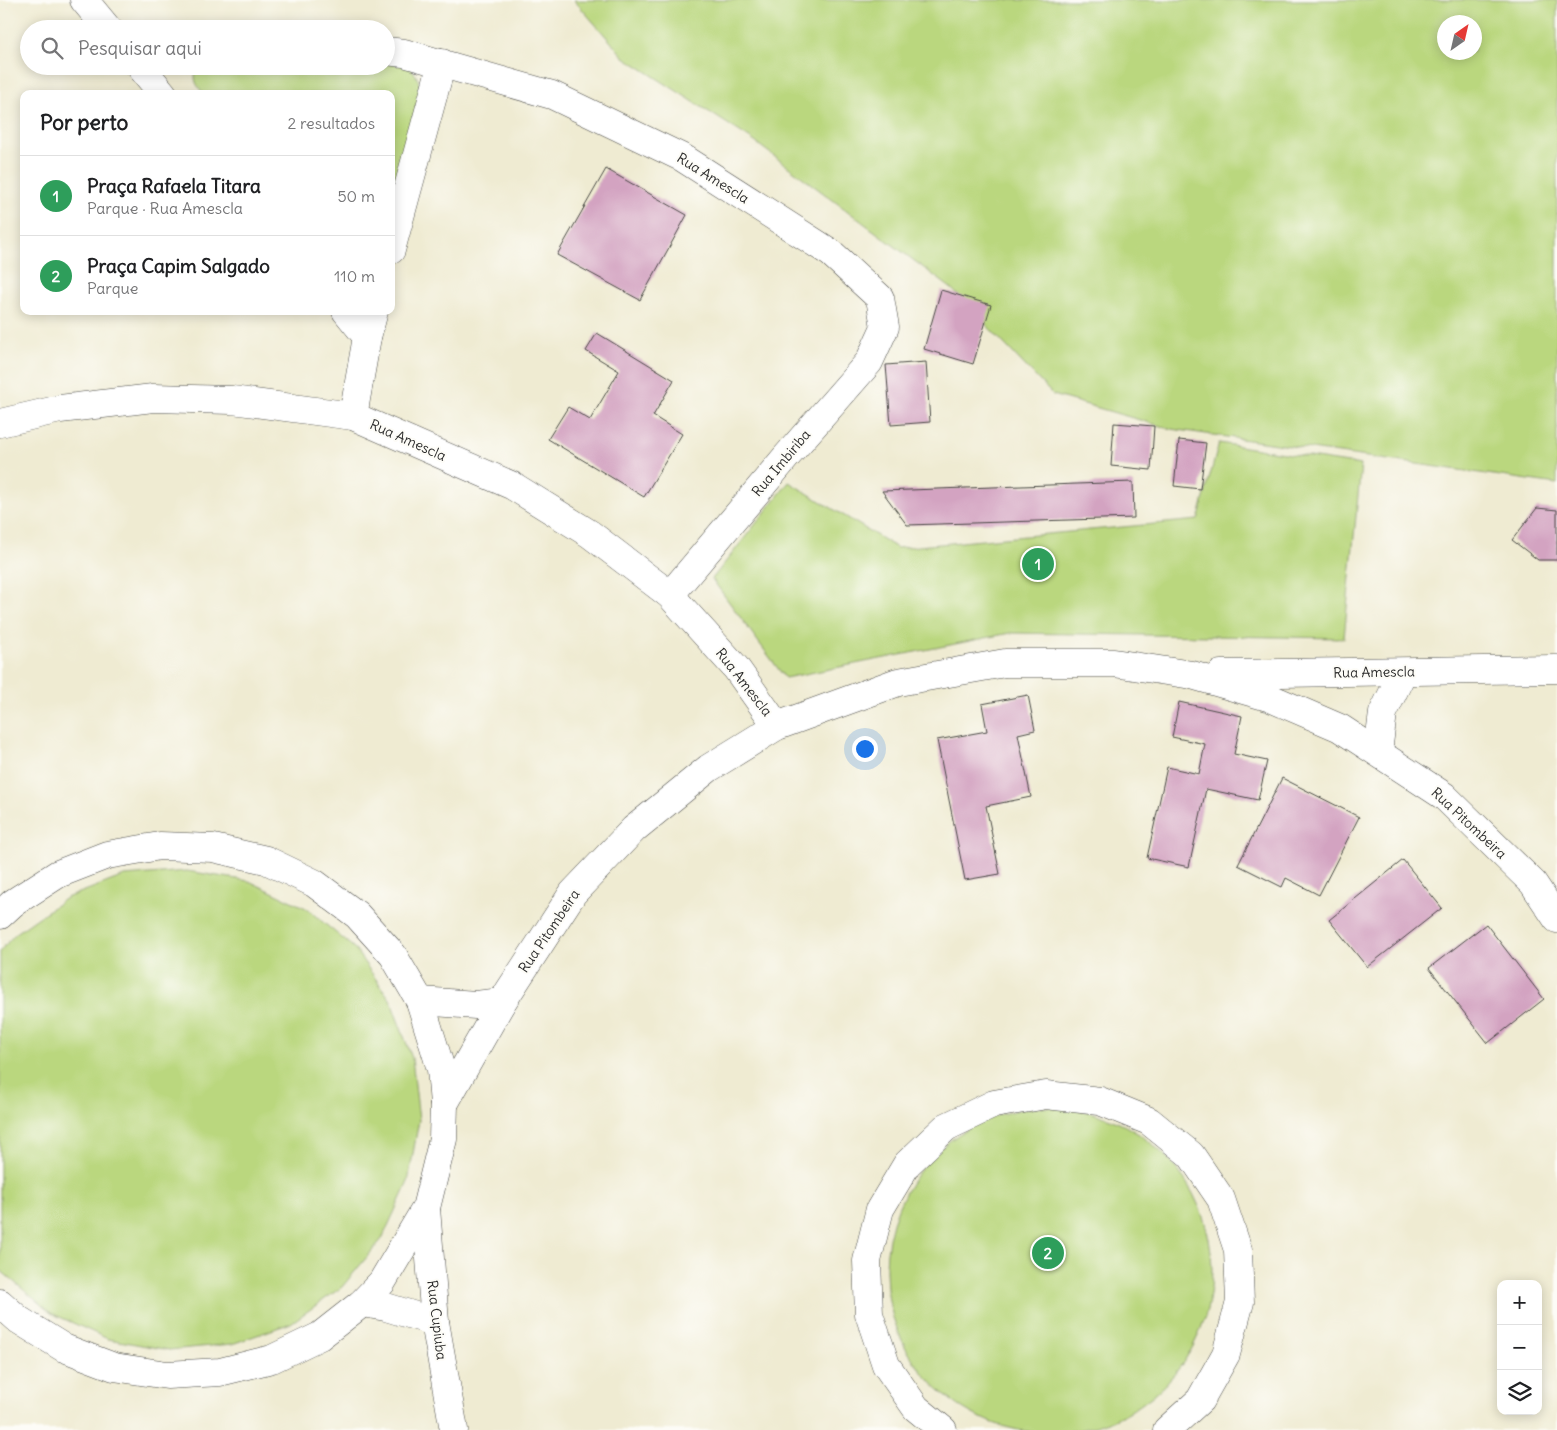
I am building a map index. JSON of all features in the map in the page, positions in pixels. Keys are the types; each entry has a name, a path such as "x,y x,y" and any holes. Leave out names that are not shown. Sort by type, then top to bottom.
{"street":[{"path":"84,0 101,20"},
{"name":"Rua Amescla","path":"395,52 442,63 552,95 683,158 831,253 880,298 885,327"},
{"path":"395,235 442,63"},
{"path":"147,75 160,90"},
{"name":"Rua Amescla","path":"353,416 371,324 354,315"},
{"name":"Rua Imbiriba","path":"670,595 786,456 869,362 885,327"},
{"name":"Rua Amescla","path":"0,423 60,409 153,398 232,400 353,416 514,486 590,534 670,595 736,668 777,726 898,682 1005,663 1114,663 1192,675 1268,697 1340,728"},
{"name":"Rua Amescla","path":"1192,675 1557,669"},
{"path":"1378,752 1383,713 1403,672"},
{"name":"Rua Pitombeira","path":"426,1208 443,1140 444,1104 502,1002 573,893 634,830 709,768 777,726"},
{"name":"Rua Pitombeira","path":"1340,728 1444,796 1533,883 1557,919"},
{"path":"0,915 13,903 58,874 107,855 160,846 213,848 266,860 314,883 343,904 357,915 393,955 420,1001 441,1069 444,1104"},
{"path":"420,1001 476,1005 502,1002"},
{"path":"943,1430 916,1408 886,1365 869,1314 867,1261 880,1209 907,1164 946,1128 994,1104 1046,1095 1100,1101 1149,1122 1191,1155 1221,1199 1238,1250 1240,1302 1226,1354 1200,1400 1167,1430"},
{"path":"0,1303 18,1320 64,1348 114,1367 167,1375 220,1372 272,1359 320,1336 362,1303 382,1282 426,1208"},
{"name":"Rua Cupiuba","path":"426,1208 435,1322 454,1430"},
{"path":"362,1303 386,1307 435,1322"}],"green space":[{"path":"574,0 1557,0 1557,484 1171,429 1053,395 952,289 751,139 624,57"},
{"path":"395,64 408,65 417,77 421,91 395,187 395,90 201,90 195,75 395,75"},
{"path":"1219,443 1361,465 1344,638 1010,633 785,678 712,579 789,482 897,548 1198,520"},
{"path":"187,871 249,881 306,908 354,948 390,999 412,1058 419,1120 408,1182 382,1239 342,1287 291,1323 232,1344 169,1350 108,1339 51,1313 0,1270 0,951 15,934 66,898 124,876"},
{"path":"1033,1108 1065,1108 1096,1114 1126,1126 1153,1144 1175,1166 1193,1193 1205,1223 1211,1254 1211,1286 1205,1317 1193,1347 1175,1374 1153,1396 1126,1414 1096,1426 1073,1431 1025,1431 1002,1426 972,1414 945,1396 923,1374 905,1347 893,1317 887,1286 887,1254 893,1223 905,1193 923,1166 945,1144 972,1126 1002,1114"}],"building":[{"path":"606,169 687,215 640,300 557,255"},
{"path":"941,290 991,305 973,364 924,349"},
{"path":"597,333 674,380 653,416 682,434 644,497 548,439 568,407 590,420 619,371 586,351"},
{"path":"926,362 930,422 891,425 886,365"},
{"path":"1114,423 1154,426 1151,470 1111,466"},
{"path":"1179,440 1206,443 1200,489 1174,486"},
{"path":"1133,482 1134,518 907,525 882,491"},
{"path":"1537,508 1557,510 1557,560 1538,560 1512,540"},
{"path":"1028,695 1035,730 1018,734 1031,797 986,806 1000,874 965,880 937,740 987,731 982,704"},
{"path":"1179,702 1242,716 1234,754 1267,761 1258,800 1206,789 1189,867 1147,858 1167,767 1199,774 1205,744 1172,737"},
{"path":"1282,778 1359,817 1319,895 1286,878 1282,887 1238,865"},
{"path":"1403,860 1442,908 1367,967 1329,920"},
{"path":"1486,924 1544,999 1488,1043 1429,968"}],"place":[{"name":"Praça Rafaela Titara","path":"1038,564"},
{"name":"Praça Capim Salgado","path":"1048,1253"}]}
